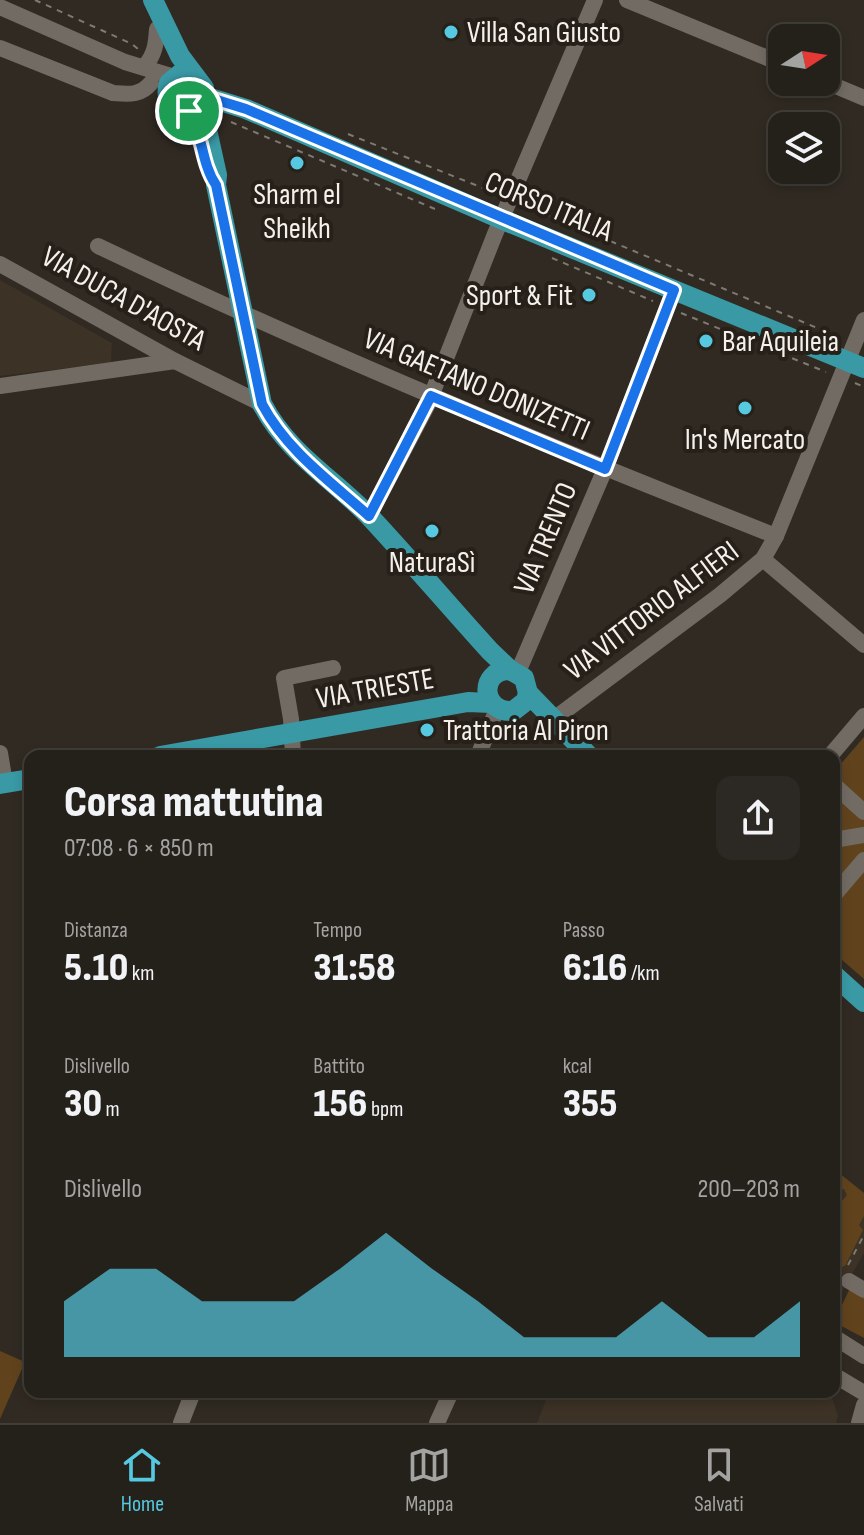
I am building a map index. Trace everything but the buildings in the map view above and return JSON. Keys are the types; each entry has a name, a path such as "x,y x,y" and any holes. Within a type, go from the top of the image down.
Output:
{"main road":[{"path":"144,0 157,29 171,81"},
{"path":"153,0 168,35 173,107 181,111 198,104"},
{"path":"171,81 202,83 196,123 210,176 216,185 262,404 274,427 291,447 369,516 509,671 524,678 524,700 583,750"},
{"name":"CORSO ITALIA","path":"198,104 246,109 674,290 852,370"},
{"path":"509,671 491,677 491,701 505,711 524,700"},
{"path":"524,700 554,719 583,750"},
{"name":"VIA TRIESTE","path":"195,750 468,702 491,701"},
{"path":"3,783 24,780"},
{"path":"840,980 863,999"}],"street":[{"path":"369,516 431,396 595,0"},
{"path":"627,0 768,58"},
{"path":"0,7 171,81"},
{"path":"125,62 143,59 156,46 157,29"},
{"path":"0,48 113,93 132,95 171,81"},
{"path":"143,59 171,81"},
{"path":"840,88 864,98"},
{"name":"VIA GAETANO DONIZETTI","path":"98,246 246,317 605,469 776,536"},
{"name":"VIA DUCA D'AOSTA","path":"0,264 175,361 262,404"},
{"name":"VIA TRENTO","path":"509,671 605,469 674,290"},
{"name":"VIA VITTORIO ALFIERI","path":"554,719 720,595 763,559 852,370 864,320"},
{"path":"0,386 175,361"},
{"path":"763,559 864,645"},
{"name":"VIA TRIESTE","path":"293,733 284,678 333,668"},
{"path":"479,750 491,701"},
{"path":"835,750 864,716"},
{"path":"293,733 293,750"},
{"path":"0,753 3,783"},
{"path":"840,790 864,812"},
{"path":"840,839 864,835"},
{"path":"840,888 864,860"},
{"path":"849,1281 864,1290"},
{"path":"840,1341 864,1356"},
{"path":"840,1379 864,1393"},
{"path":"181,1423 191,1398"},
{"path":"437,1423 448,1398"},
{"path":"859,1423 864,1405"}],"path":[{"path":"35,0 132,44 143,59"},
{"name":"CORSO ITALIA","path":"225,119 439,211"},
{"name":"CORSO ITALIA","path":"516,202 843,339"},
{"name":"CORSO ITALIA","path":"544,255 654,301"},
{"path":"677,311 829,373"},
{"path":"852,370 864,387"},
{"path":"849,1281 842,1277 864,1235"}],"shaded area":[{"path":"0,280 112,343 111,363 0,376"},
{"path":"864,737 864,979 840,958 840,765"},
{"path":"840,1174 864,1193 864,1253 840,1295"},
{"path":"840,1174 864,1193 864,1216 859,1225 863,1230 845,1266 840,1267 840,1201 847,1195 844,1189 840,1189"},
{"path":"850,1288 864,1296 864,1338 840,1325 840,1309"},
{"path":"0,1351 24,1364 0,1419"},
{"path":"547,1398 832,1398 838,1416 836,1423 537,1423"}],"place":[{"name":"Villa San Giusto","path":"451,32"},
{"name":"Sharm el Sheikh","path":"297,163"},
{"name":"Sport & Fit","path":"589,295"},
{"name":"Bar Aquileia","path":"706,341"},
{"name":"In's Mercato","path":"745,408"},
{"name":"NaturaSì","path":"432,531"},
{"name":"Trattoria Al Piron","path":"427,730"}],"route":[{"path":"204,96 246,109 674,290 605,469 431,396 369,516 291,447 274,427 262,404 216,185 210,176 196,123 189,111 196,109 204,96"}]}
